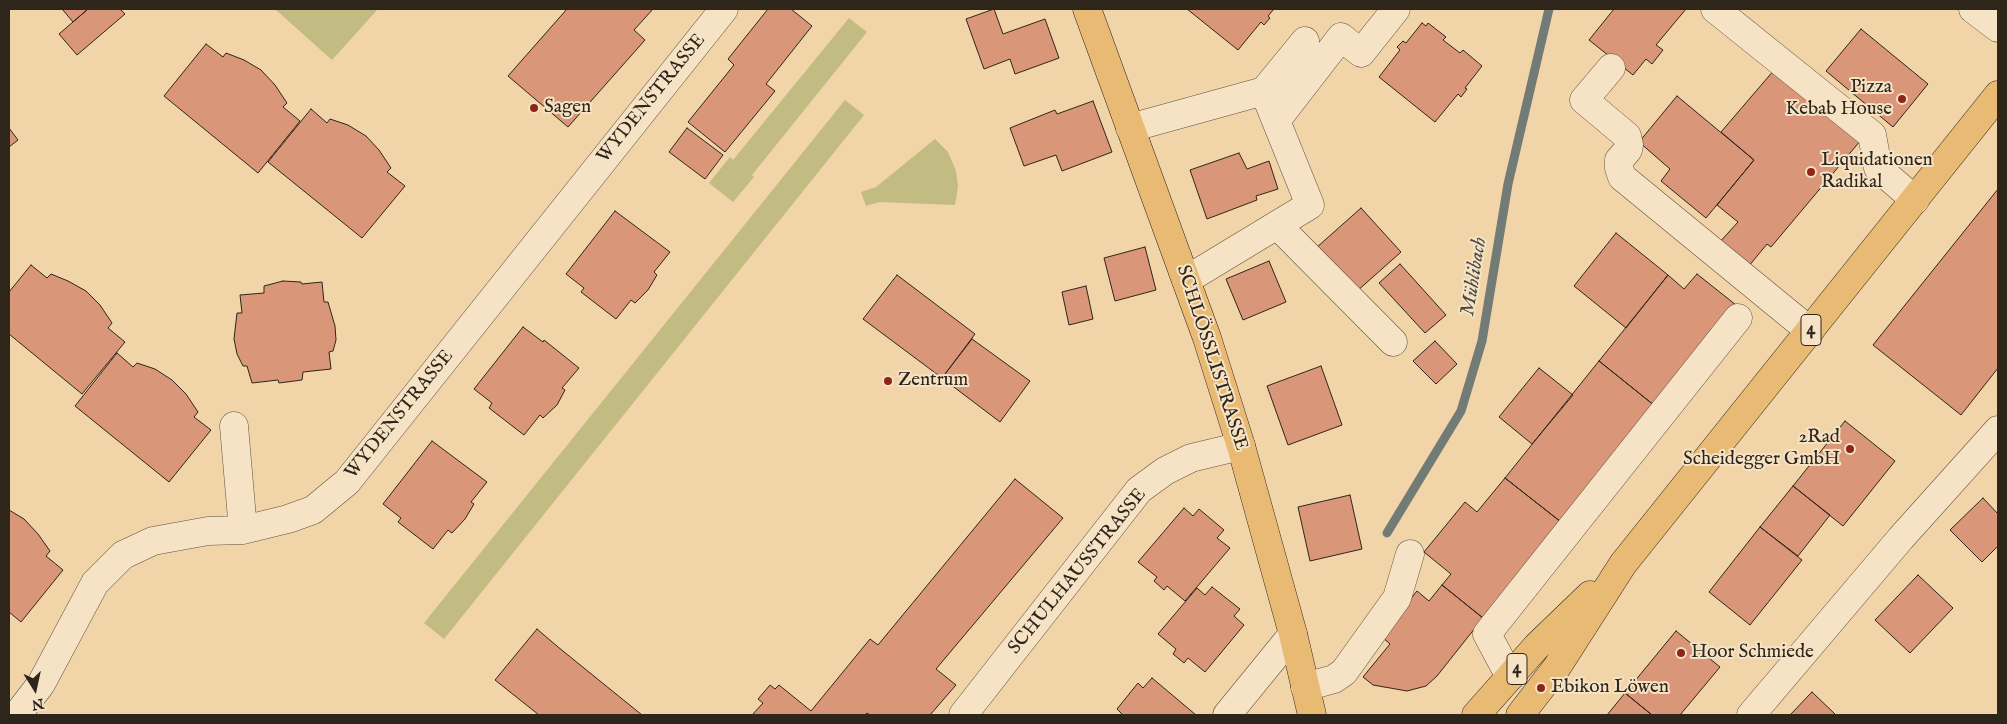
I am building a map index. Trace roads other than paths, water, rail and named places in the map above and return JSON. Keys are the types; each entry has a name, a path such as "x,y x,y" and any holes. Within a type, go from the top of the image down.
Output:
{"main road":[{"name":"SCHLÖSSLISTRASSE","path":"1087,9 1207,338 1241,446 1293,634 1312,715"},
{"name":"4","path":"1520,715 1557,667 1623,564 1997,100"},
{"name":"4","path":"1476,715 1537,646 1623,564"}],"street":[{"name":"WYDENSTRASSE","path":"17,715 40,684 95,583 123,555 153,541 208,531 243,530 313,510 347,482 724,9"},
{"path":"1276,121 1342,37 1361,53 1396,9"},
{"path":"1715,9 1872,135 1878,168 1915,200"},
{"path":"1973,9 1998,28"},
{"path":"1130,128 1264,91 1305,41"},
{"path":"1611,68 1584,100 1627,136 1630,145 1619,160 1622,178 1810,331"},
{"path":"1186,280 1310,205 1264,91"},
{"path":"1277,225 1393,342"},
{"path":"1510,677 1487,634 1738,318"},
{"path":"234,426 243,530"},
{"path":"1751,715 1901,538 1998,430"},
{"name":"SCHULHAUSSTRASSE","path":"963,715 1139,490 1165,471 1191,458 1241,446"},
{"path":"1305,687 1334,679 1344,672 1397,598 1410,554"},
{"path":"1226,715 1293,634"}],"waterway":[{"name":"Mühlibach","path":"1387,533 1461,411 1482,341 1508,184 1549,9"}],"place":[{"name":"Pizza Kebab House","path":"1902,99"},
{"name":"Sagen","path":"534,108"},
{"name":"Liquidationen Radikal","path":"1811,172"},
{"name":"Zentrum","path":"888,381"},
{"name":"2Rad Scheidegger GmbH","path":"1850,449"},
{"name":"Hoor Schmiede","path":"1681,653"},
{"name":"Ebikon Löwen","path":"1541,688"}]}
